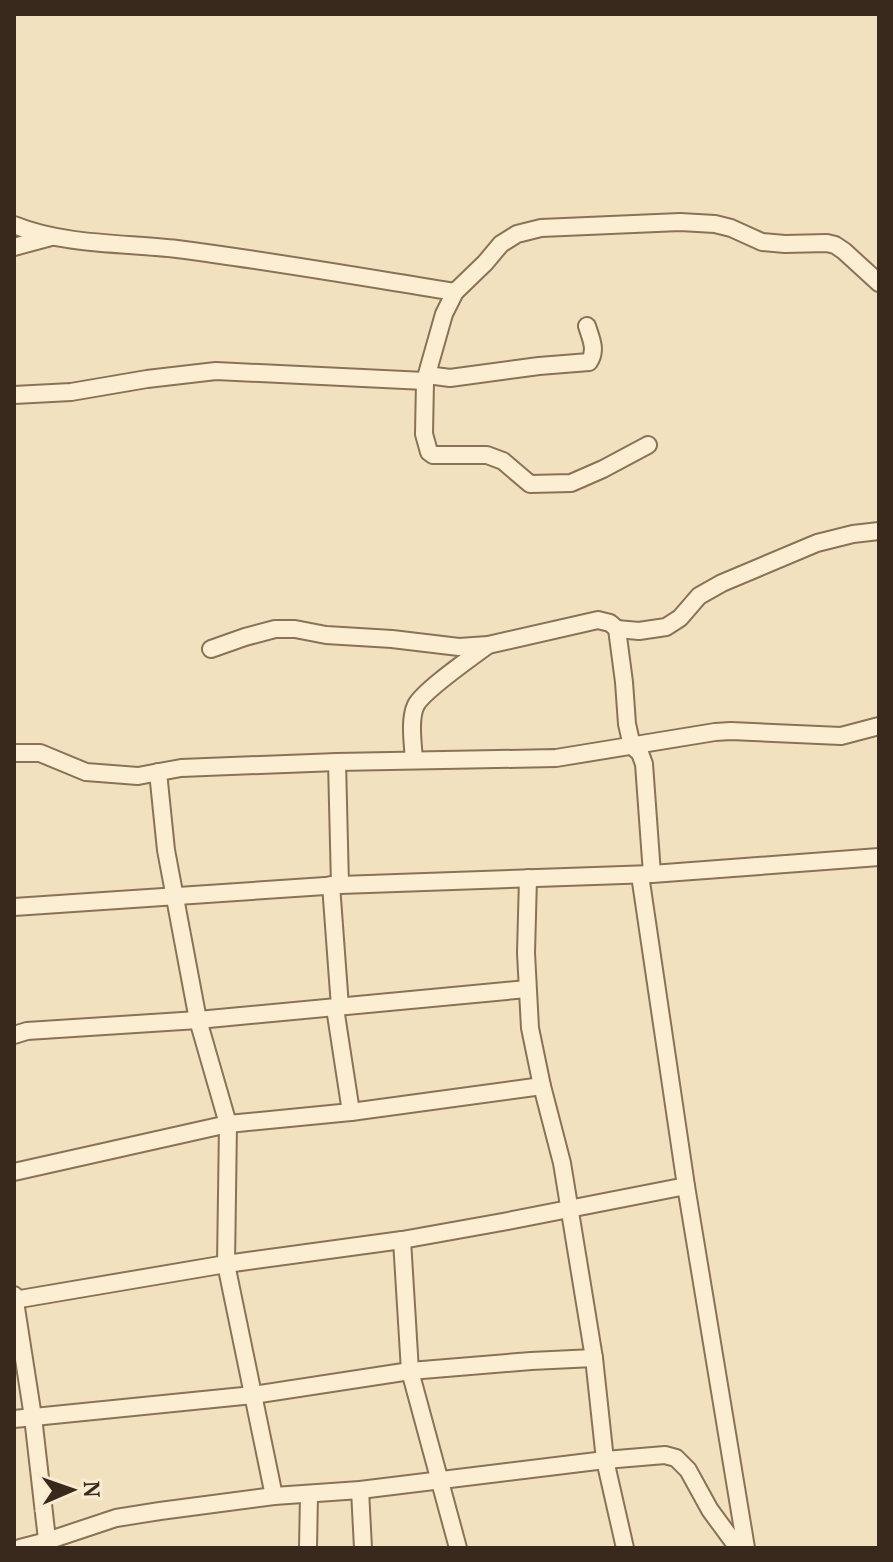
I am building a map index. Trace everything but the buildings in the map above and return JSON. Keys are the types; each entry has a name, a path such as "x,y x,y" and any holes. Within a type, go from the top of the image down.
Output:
{"street":[{"path":"648,445 571,483 530,484 503,461 487,455 433,455 429,452 424,434 426,378 444,314 455,292 501,244 517,234 541,228 680,222 715,224 762,242 835,245 879,283"},
{"path":"14,225 52,237 176,249 455,292"},
{"path":"14,247 52,237"},
{"path":"14,395 71,392 216,371 450,378 589,362 593,356 593,343 587,326"},
{"path":"211,649 275,629 459,647 488,645 598,620 610,623 617,629 639,631 666,627 680,618 699,596 722,583 817,543 879,531"},
{"path":"617,629 627,724 632,746 640,753 644,764 646,875 686,1186 746,1548"},
{"path":"414,760 413,721 417,703 488,645"},
{"path":"14,753 40,753 86,772 138,776 181,768 556,758 731,731 841,736 879,726"},
{"path":"337,762 335,885 338,1007 351,1112"},
{"path":"158,772 173,896 198,1020 228,1124 226,1264 274,1496"},
{"path":"14,907 335,885 646,875 879,857"},
{"path":"528,878 527,989 530,1028 562,1163 594,1358 605,1460 625,1548"},
{"path":"14,1035 27,1031 198,1020 527,989"},
{"path":"14,1172 228,1124 351,1112 542,1086"},
{"path":"48,1545 33,1417 14,1298 402,1240 686,1186"},
{"path":"402,1240 410,1371 458,1548"},
{"path":"14,1419 253,1395 410,1371 594,1358"},
{"path":"20,1548 48,1545 116,1518 274,1496 360,1490 665,1455 676,1458 688,1470 710,1510 738,1548"},
{"path":"360,1490 363,1548"},
{"path":"308,1548 309,1495"}]}
